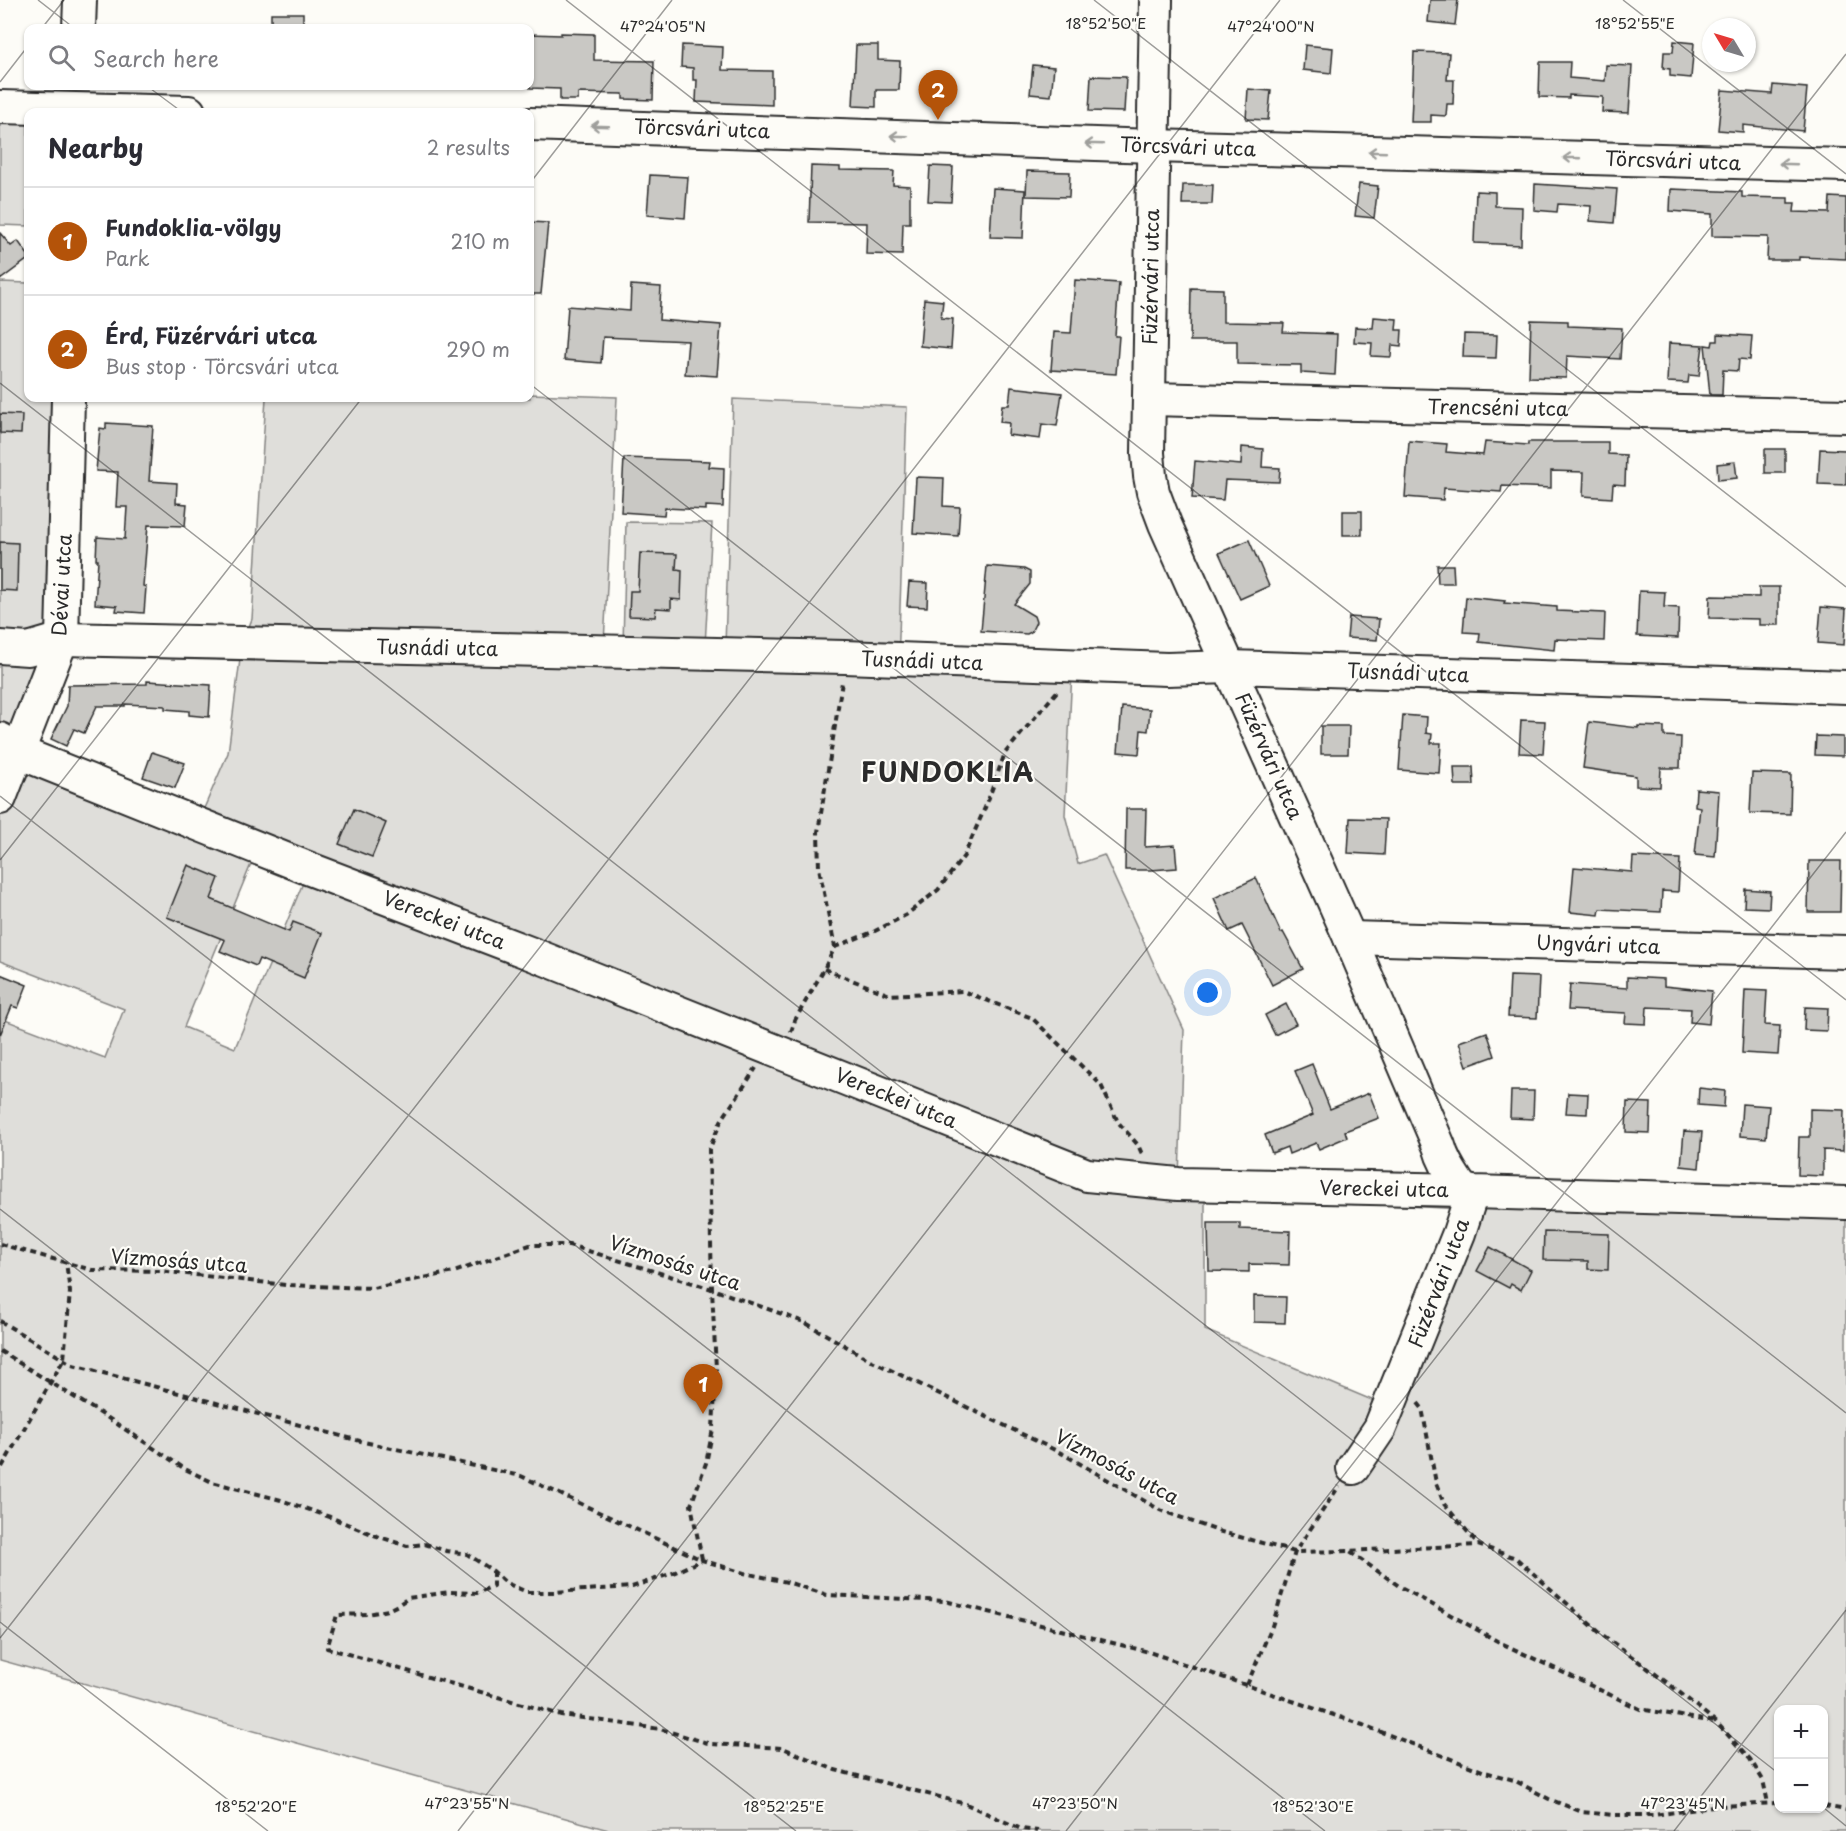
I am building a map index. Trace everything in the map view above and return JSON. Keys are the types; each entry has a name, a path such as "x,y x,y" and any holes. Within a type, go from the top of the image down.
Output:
{"street":[{"path":"79,24 80,0"},
{"name":"Füzérvári utca","path":"1156,0 1148,453 1153,492 1165,524 1350,938 1442,1160 1464,1190 1469,1202 1400,1383 1380,1428 1353,1468"},
{"path":"0,107 76,102 144,108"},
{"name":"Törcsvári utca","path":"534,123 1153,146 1846,165"},
{"name":"Trencséni utca","path":"1150,399 1846,416"},
{"name":"Dévai utca","path":"0,798 9,746 62,639 68,402"},
{"name":"Tusnádi utca","path":"0,647 27,649 62,639 845,657 1078,667 1167,669 1230,667 1846,687"},
{"name":"Vereckei utca","path":"9,746 310,869 540,957 1087,1175 1178,1184 1464,1190 1846,1203"},
{"name":"Ungvári utca","path":"1350,938 1846,952"}],"path":[{"path":"702,1560 691,1505 706,1463 713,1429 716,1369 709,1150 721,1121 777,1051 835,947 819,868 818,832 845,657"},
{"path":"835,947 875,931 906,915 938,890 964,856 1005,753 1078,667"},
{"path":"824,969 890,995 963,990 1032,1018 1101,1085 1118,1122 1138,1145 1151,1180"},
{"name":"Vízmosás utca","path":"0,1244 92,1270 160,1271 286,1285 373,1288 453,1272 530,1245 569,1245 712,1289 804,1322 870,1360 1063,1454 1160,1510 1218,1531 1295,1552 1478,1545"},
{"path":"2,1467 64,1359 70,1292 66,1262"},
{"path":"0,1321 73,1365 363,1442 521,1476 702,1560 744,1573 787,1582 827,1595 945,1601 1149,1652 1415,1744 1485,1772 1514,1780 1549,1799 1582,1812 1654,1815 1685,1810 1774,1803"},
{"path":"0,1351 185,1469 212,1482 281,1500 330,1517 374,1536 407,1546 425,1544 446,1551 467,1554 507,1583 527,1592 632,1587 702,1560"},
{"path":"1400,1383 1422,1408 1436,1483 1444,1504 1478,1545 1516,1558 1600,1633 1716,1722 1750,1759 1763,1780 1768,1803"},
{"path":"1247,1685 1272,1626 1295,1552 1330,1498 1353,1468"},
{"path":"1348,1551 1399,1586 1499,1642 1640,1709 1716,1722"},
{"path":"493,1571 493,1586 477,1593 450,1592 408,1598 388,1610 368,1614 337,1615 327,1648 561,1715 660,1729 711,1744 783,1748 835,1770 966,1804 1021,1829 1038,1831"},
{"path":"1828,1807 1846,1810"}],"shaded area":[{"path":"0,112 24,113 24,226 0,225"},
{"path":"0,282 24,283 24,402 58,402 51,628 11,738 202,813 228,753 242,644 252,619 266,402 534,402 534,394 617,397 604,643 623,645 626,522 712,523 705,645 725,646 733,399 907,407 898,664 1072,671 1065,815 1078,864 1104,855 1184,1030 1179,1178 1846,1209 1846,1831 612,1831 0,1660 0,1018 105,1058 124,1009 0,961","holes":["254,857 305,878 235,1048 184,1027","1205,1195 1462,1209 1379,1403 1205,1330"]}],"building":[{"path":"1430,0 1458,0 1455,25 1428,22"},
{"path":"271,13 303,13 303,24 271,24"},
{"path":"561,33 594,34 594,60 654,61 653,100 623,99 623,94 578,93 578,100 560,100 560,89 534,88 534,34 561,35"},
{"path":"1674,41 1694,43 1691,78 1670,76 1670,69 1663,68 1664,52 1673,52"},
{"path":"682,45 723,47 722,70 772,71 772,105 696,102 697,80 693,80 693,68 681,67"},
{"path":"856,45 878,45 878,60 900,61 899,90 876,90 876,107 853,106"},
{"path":"1305,45 1333,48 1331,73 1303,70"},
{"path":"1414,52 1449,53 1447,80 1454,80 1453,104 1447,104 1446,116 1431,115 1431,122 1411,122"},
{"path":"1540,62 1570,62 1569,78 1605,81 1606,65 1632,66 1629,113 1602,112 1603,97 1569,95 1569,98 1539,97"},
{"path":"1033,65 1054,67 1051,96 1030,94"},
{"path":"1091,76 1126,77 1124,112 1089,111"},
{"path":"1773,85 1807,88 1803,131 1743,125 1743,132 1718,130 1722,90 1772,94"},
{"path":"1248,89 1271,91 1268,120 1246,119"},
{"path":"811,166 840,167 840,170 894,171 893,185 910,186 910,223 903,223 902,255 866,254 867,223 809,222"},
{"path":"930,166 953,167 951,202 928,201"},
{"path":"1027,171 1070,172 1069,197 1026,196"},
{"path":"650,175 688,177 685,218 647,215"},
{"path":"1359,184 1378,186 1374,218 1355,216"},
{"path":"1535,184 1617,189 1614,223 1590,221 1591,206 1558,204 1557,212 1534,210"},
{"path":"1183,185 1213,185 1212,204 1182,204"},
{"path":"993,188 1025,190 1023,238 990,237"},
{"path":"1671,189 1742,192 1742,197 1788,198 1788,203 1795,203 1794,212 1829,213 1830,197 1846,198 1846,259 1799,257 1799,260 1767,260 1768,237 1712,236 1712,214 1670,211"},
{"path":"1476,191 1495,192 1495,206 1522,207 1521,245 1474,243"},
{"path":"534,222 548,223 541,294 534,294"},
{"path":"0,233 11,246 18,241 24,249 24,262 0,280"},
{"path":"1075,280 1119,283 1115,336 1119,336 1116,374 1051,370 1054,332 1071,333"},
{"path":"631,285 661,287 659,320 721,325 717,376 685,374 688,341 603,337 601,363 564,360 568,306 630,311"},
{"path":"1191,288 1223,289 1223,322 1284,323 1283,332 1337,334 1335,375 1301,373 1301,365 1237,364 1237,341 1190,341"},
{"path":"924,299 943,301 941,318 953,319 951,349 920,346"},
{"path":"1374,317 1397,319 1396,330 1402,330 1401,346 1392,345 1391,357 1371,356 1372,343 1354,342 1355,327 1373,328"},
{"path":"1531,320 1568,321 1568,326 1622,328 1620,359 1567,356 1566,378 1529,377"},
{"path":"1464,334 1497,335 1496,358 1463,357"},
{"path":"1718,334 1752,336 1750,360 1739,359 1738,371 1723,370 1722,395 1710,395 1705,345 1712,346 1713,341 1718,341"},
{"path":"1669,343 1703,345 1699,376 1689,375 1688,383 1667,382"},
{"path":"1011,387 1062,393 1057,426 1042,424 1040,439 1008,435 1009,423 1000,422 1002,405 1009,405"},
{"path":"0,414 22,415 21,434 0,433"},
{"path":"106,423 153,426 149,481 177,483 176,503 187,504 185,526 148,525 143,586 146,587 144,613 116,611 117,606 95,604 97,537 125,539 127,507 116,507 118,472 96,471 100,428 106,429"},
{"path":"1409,441 1447,444 1446,452 1483,455 1485,442 1528,445 1528,442 1608,442 1608,454 1626,455 1625,485 1613,484 1612,498 1583,496 1584,472 1551,471 1551,488 1502,486 1501,492 1444,488 1443,500 1405,497"},
{"path":"1242,447 1263,449 1262,467 1280,468 1279,482 1225,480 1223,500 1192,498 1195,461 1241,465"},
{"path":"1765,449 1785,449 1785,473 1765,473"},
{"path":"1820,449 1846,450 1846,485 1818,484"},
{"path":"624,458 710,461 709,467 724,468 723,507 706,506 706,510 665,508 664,515 621,512"},
{"path":"1735,462 1737,478 1718,480 1717,464"},
{"path":"916,477 944,478 943,506 960,507 958,536 913,533"},
{"path":"1343,511 1362,511 1362,535 1343,535"},
{"path":"1249,540 1269,586 1240,599 1219,553"},
{"path":"0,542 18,543 17,591 0,590"},
{"path":"640,553 677,554 676,569 682,570 681,600 671,599 671,609 656,608 655,617 629,616 630,591 638,591"},
{"path":"1437,565 1453,565 1454,583 1438,583"},
{"path":"987,566 1024,569 1030,572 1030,584 1014,604 1034,616 1036,622 1031,632 1027,634 981,631"},
{"path":"909,582 928,583 927,607 907,606"},
{"path":"1759,587 1779,587 1779,625 1759,625 1759,619 1709,618 1710,596 1759,597"},
{"path":"1639,591 1665,592 1664,607 1679,608 1678,638 1637,636"},
{"path":"1466,597 1505,601 1504,603 1557,607 1557,611 1605,613 1604,641 1555,639 1554,650 1479,642 1480,633 1463,632"},
{"path":"1821,607 1846,609 1844,645 1818,643"},
{"path":"1349,617 1379,619 1377,640 1347,638"},
{"path":"147,681 211,685 209,717 189,715 189,711 165,709 165,706 125,704 125,706 97,706 84,733 74,729 66,746 51,739 67,706 68,685 147,684"},
{"path":"1122,707 1150,709 1148,731 1141,730 1139,754 1118,752"},
{"path":"1403,715 1427,717 1426,733 1432,734 1431,743 1441,743 1439,773 1399,770"},
{"path":"1521,720 1545,721 1543,754 1519,753"},
{"path":"1589,722 1638,728 1638,726 1664,727 1664,736 1681,737 1680,768 1661,768 1660,787 1636,786 1636,776 1583,768"},
{"path":"1321,726 1349,726 1348,754 1321,754"},
{"path":"1816,736 1843,737 1843,756 1815,755"},
{"path":"152,752 185,763 175,788 143,777"},
{"path":"1454,767 1473,767 1474,785 1455,785"},
{"path":"1752,773 1791,774 1790,814 1750,813"},
{"path":"1696,789 1719,791 1715,857 1695,855 1700,807 1695,806"},
{"path":"354,809 386,823 372,857 339,844"},
{"path":"1126,809 1146,809 1145,847 1175,845 1177,868 1125,870"},
{"path":"1350,818 1386,819 1384,855 1348,853"},
{"path":"1633,857 1680,859 1678,892 1662,891 1661,912 1600,909 1599,915 1570,912 1574,867 1632,872"},
{"path":"1809,861 1841,861 1840,912 1808,912"},
{"path":"188,865 219,878 211,899 289,932 293,922 322,933 304,978 259,959 256,966 220,951 225,940 167,917"},
{"path":"1256,878 1281,933 1283,932 1303,969 1272,985 1242,925 1229,931 1214,898"},
{"path":"1745,889 1770,891 1769,908 1744,907"},
{"path":"0,974 27,985 18,1008 12,1006 0,1035"},
{"path":"1510,976 1539,977 1537,1018 1508,1017"},
{"path":"1627,977 1664,979 1664,986 1712,991 1709,1024 1690,1022 1691,1009 1647,1007 1646,1024 1625,1023 1626,1013 1568,1010 1570,984 1627,988"},
{"path":"1745,990 1767,991 1765,1025 1780,1026 1778,1055 1742,1053"},
{"path":"1286,1004 1296,1024 1275,1035 1265,1015"},
{"path":"1805,1007 1828,1008 1827,1031 1804,1030"},
{"path":"1487,1032 1495,1056 1467,1066 1459,1042"},
{"path":"1312,1064 1330,1109 1369,1093 1379,1118 1345,1131 1347,1137 1319,1149 1316,1143 1289,1154 1287,1147 1272,1153 1265,1135 1313,1115 1295,1071"},
{"path":"1699,1088 1725,1091 1724,1107 1698,1105"},
{"path":"1511,1091 1534,1091 1533,1119 1510,1118"},
{"path":"1568,1093 1588,1094 1587,1114 1566,1113"},
{"path":"1627,1102 1651,1103 1650,1133 1626,1132"},
{"path":"1742,1104 1769,1106 1766,1138 1740,1136"},
{"path":"1810,1109 1844,1110 1843,1151 1823,1150 1823,1176 1798,1175 1799,1137 1810,1137"},
{"path":"1684,1131 1702,1132 1699,1168 1681,1166"},
{"path":"1208,1223 1240,1223 1240,1229 1290,1231 1289,1265 1249,1264 1249,1272 1209,1271"},
{"path":"1544,1232 1609,1234 1608,1270 1588,1269 1588,1261 1543,1260"},
{"path":"1490,1247 1531,1270 1521,1290 1511,1284 1509,1288 1477,1271"},
{"path":"1254,1296 1286,1297 1285,1323 1254,1322"}],"place":[{"name":"Érd, Füzérvári utca","path":"938,120"},
{"name":"Fundoklia-völgy","path":"703,1414"}],"district":[{"name":"FUNDOKLIA","path":"948,773"}]}
